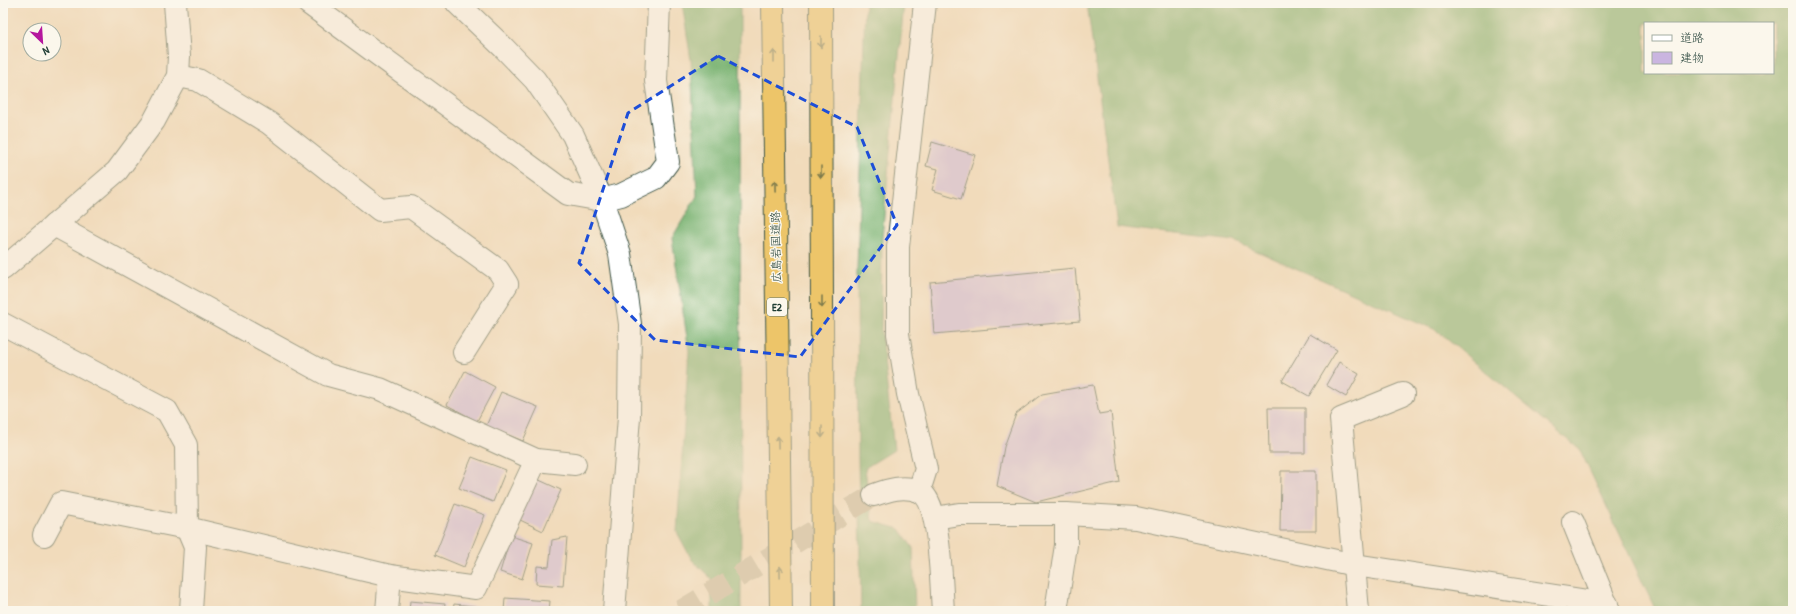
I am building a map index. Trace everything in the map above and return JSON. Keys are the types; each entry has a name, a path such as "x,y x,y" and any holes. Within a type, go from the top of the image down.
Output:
{"highway":[{"name":"広島岩国道路","path":"773,3 781,611"},
{"path":"821,3 823,611"}],"street":[{"path":"3,269 117,171 154,121 178,76 179,56 175,3"},
{"path":"308,3 334,10 568,194 602,200 621,195 656,178 668,162 656,81 659,3"},
{"path":"457,3 535,80 573,135 602,200 620,254 630,324 629,417 614,611"},
{"path":"919,491 926,469 908,394 898,334 898,255 925,3"},
{"path":"178,76 198,80 269,123 380,210 411,207 498,270 507,284 464,352"},
{"path":"54,225 328,375 380,389 536,460 575,464"},
{"path":"3,324 167,411 186,446 187,528 195,547 191,611"},
{"path":"1358,611 1341,418 1403,394"},
{"path":"44,535 61,503 187,528 390,576 476,588 536,460"},
{"path":"874,495 895,488 919,491 928,499 934,518 943,611"},
{"path":"934,518 958,514 1066,514 1136,518 1355,565 1608,608"},
{"path":"1056,611 1066,545 1066,514"},
{"path":"1573,522 1608,608"},
{"path":"387,611 390,576"}],"highlighted area":[{"path":"718,56 857,127 897,225 800,357 655,340 579,263 628,113"}],"green space":[{"path":"682,3 740,3 741,611 712,611 712,579 692,560 677,532 689,351 672,238 697,196 691,60"},
{"path":"865,3 904,3 882,238 881,332 894,450 865,468 872,521 900,529 913,548 915,611 861,611 857,271"},
{"path":"1087,3 1793,3 1793,611 1656,611 1580,450 1436,330 1234,241 1117,227"}],"building":[{"path":"932,142 975,155 961,199 932,190 938,169 926,166"},
{"path":"1075,268 1080,321 934,334 930,282"},
{"path":"1310,334 1337,350 1309,396 1282,381"},
{"path":"1339,362 1359,374 1346,397 1326,385"},
{"path":"465,371 495,387 477,421 447,405"},
{"path":"1093,385 1099,414 1111,412 1119,482 1036,502 997,486 1004,447 1016,414 1042,394"},
{"path":"501,392 538,407 523,441 486,426"},
{"path":"1268,408 1305,408 1305,453 1269,453"},
{"path":"472,457 506,470 493,502 459,488"},
{"path":"1281,471 1316,471 1316,531 1280,531"},
{"path":"537,479 561,490 543,531 518,519"},
{"path":"455,504 485,515 464,567 435,555"},
{"path":"511,536 533,543 522,579 500,572"},
{"path":"567,537 563,586 536,584 537,566 549,567 552,540"},
{"path":"505,598 550,601 549,611 504,611"},
{"path":"410,601 445,604 444,611 409,611"},
{"path":"454,604 492,608 491,611 453,611"}],"tunnel":[{"path":"681,611 874,495"}]}
